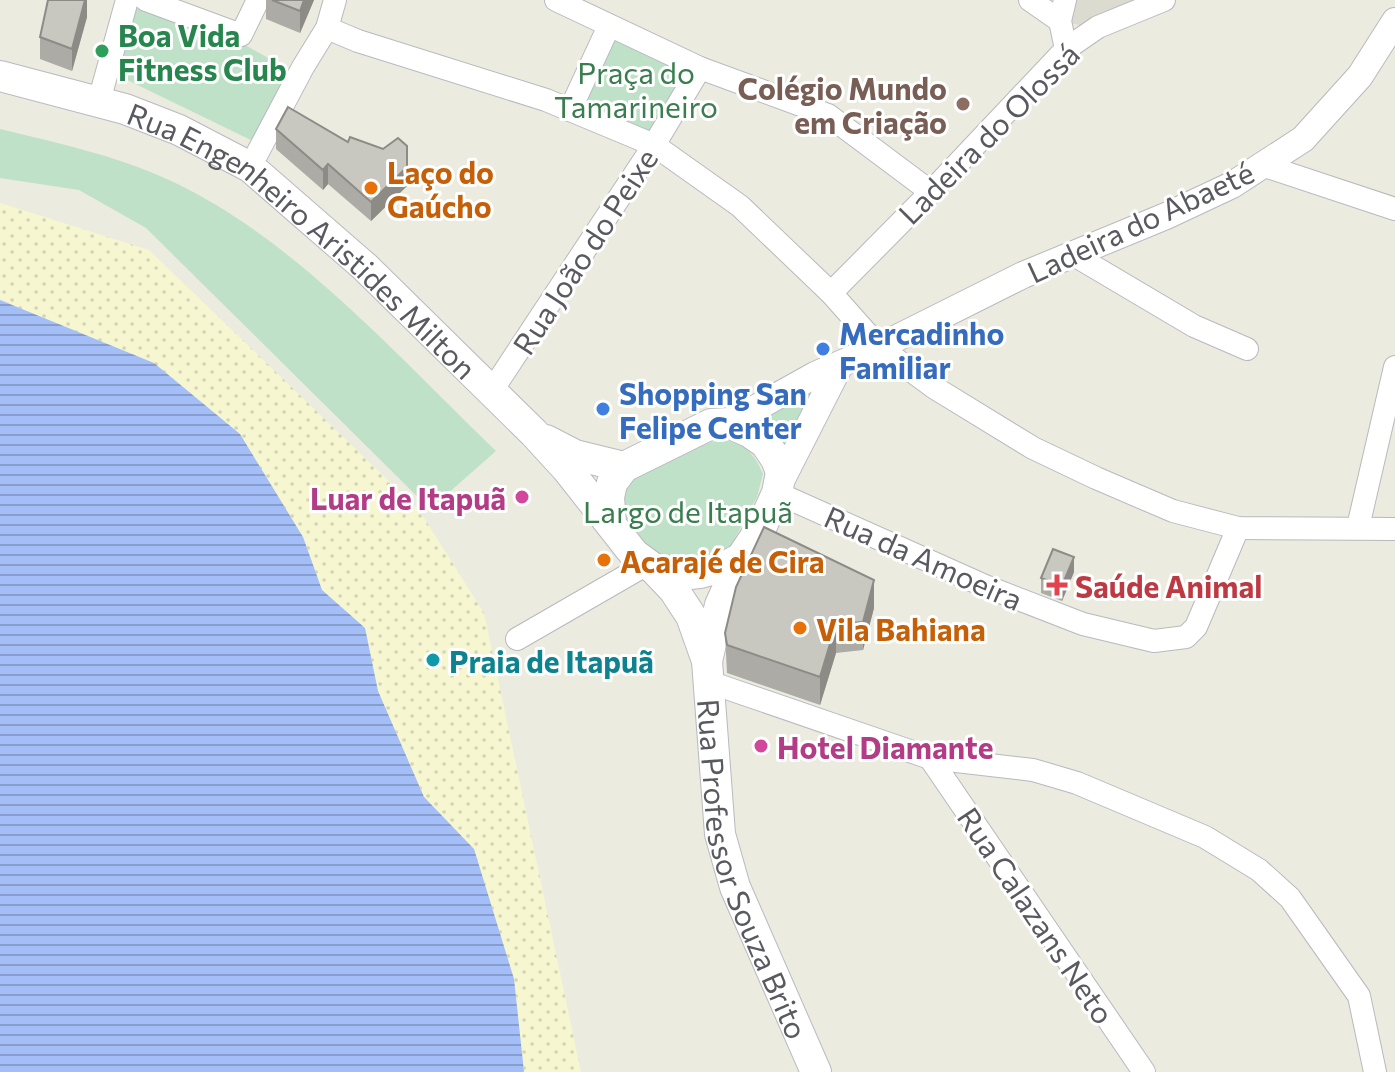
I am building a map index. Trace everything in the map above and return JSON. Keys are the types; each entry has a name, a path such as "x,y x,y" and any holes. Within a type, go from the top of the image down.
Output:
{"main road":[{"name":"Rua Engenheiro Aristides Milton","path":"0,76 99,101 179,130 250,167 365,267 534,433 611,523"},
{"path":"729,423 765,443 781,472 779,488 761,528 741,558 726,566 679,575 650,566 634,554 611,523 608,509 612,483 624,467 699,429 711,424 729,423"},
{"name":"Rua Engenheiro Aristides Milton","path":"534,433 575,455 624,467"},
{"name":"Rua Professor Souza Brito","path":"708,672 720,605 741,558"},
{"name":"Rua Professor Souza Brito","path":"650,566 674,590 691,616 708,672 720,834 725,859 816,1072"}],"street":[{"path":"99,101 127,0"},
{"path":"146,0 241,35 258,0"},
{"path":"250,167 327,28 335,0"},
{"path":"556,0 700,68 828,115 931,192"},
{"path":"1030,0 1062,10 1066,49"},
{"name":"Ladeira do Olossá","path":"831,293 1066,49 1098,27 1164,0"},
{"name":"Ladeira do Abaeté","path":"729,423 815,375 879,347 1023,275 1232,185 1303,139 1360,76 1395,21"},
{"path":"570,110 609,26"},
{"path":"327,28 358,41 570,110 654,145 740,206 831,293 879,347 935,388 1033,448 1173,511 1238,528 1395,529"},
{"name":"Rua João do Peixe","path":"491,392 654,145 700,68"},
{"path":"1262,165 1395,209"},
{"path":"1074,255 1194,326 1247,349"},
{"path":"779,488 840,365"},
{"path":"1358,527 1395,367"},
{"name":"Rua da Amoeira","path":"779,488 1027,603 1083,624 1154,641 1186,637 1196,627 1238,528"},
{"path":"517,639 650,566"},
{"path":"708,672 930,758 1033,770 1077,783 1205,837 1259,870 1290,898 1359,996 1375,1072"},
{"name":"Rua Calazans Neto","path":"930,758 1144,1072"}],"shaded area":[{"path":"1065,0 1170,0 1084,26 1060,21"}],"sand":[{"name":"Praia de Itapuã","path":"0,203 149,250 419,510 484,613 581,1072 524,1072 514,979 474,849 424,797 378,691 365,628 322,590 303,537 8,302 0,300"}],"green space":[{"path":"129,6 240,42 289,70 255,142 119,76 111,68"},
{"name":"Praça do Tamarineiro","path":"610,39 691,71 651,136 583,103"},
{"path":"0,129 128,163 214,204 258,233 342,301 496,451 430,509 146,228 79,190 0,178"},
{"name":"Largo de Itapuã","path":"815,388 779,453 745,420"},
{"name":"Largo de Itapuã","path":"722,439 742,447 756,460 763,474 757,497 728,551 676,566 649,550 626,522 620,494 626,483 687,449"}],"water":[{"path":"0,300 154,363 240,434 303,537 322,590 365,628 378,691 424,797 474,849 514,979 524,1072 0,1072"}],"building":[{"path":"48,0 85,0 72,49 40,37"},
{"path":"272,0 304,0 300,11"},
{"path":"288,107 348,142 350,137 383,149 398,138 407,146 407,167 371,202 328,164 323,170 276,129"},
{"name":"Vila Bahiana","path":"764,527 874,580 863,622 836,624 820,677 727,645 725,633 736,587"},
{"path":"1053,549 1074,557 1062,586 1041,578"}],"place":[{"name":"Boa Vida Fitness Club","path":"102,51"},
{"name":"Colégio Mundo em Criação","path":"963,104"},
{"name":"Laço do Gaúcho","path":"371,188"},
{"name":"Mercadinho Familiar","path":"823,349"},
{"name":"Shopping San Felipe Center","path":"603,409"},
{"name":"Luar de Itapuã","path":"522,497"},
{"name":"Acarajé de Cira","path":"604,560"},
{"name":"Saúde Animal","path":"1057,585"},
{"name":"Vila Bahiana","path":"800,628"},
{"name":"Praia de Itapuã","path":"433,660"},
{"name":"Hotel Diamante","path":"761,746"}]}
